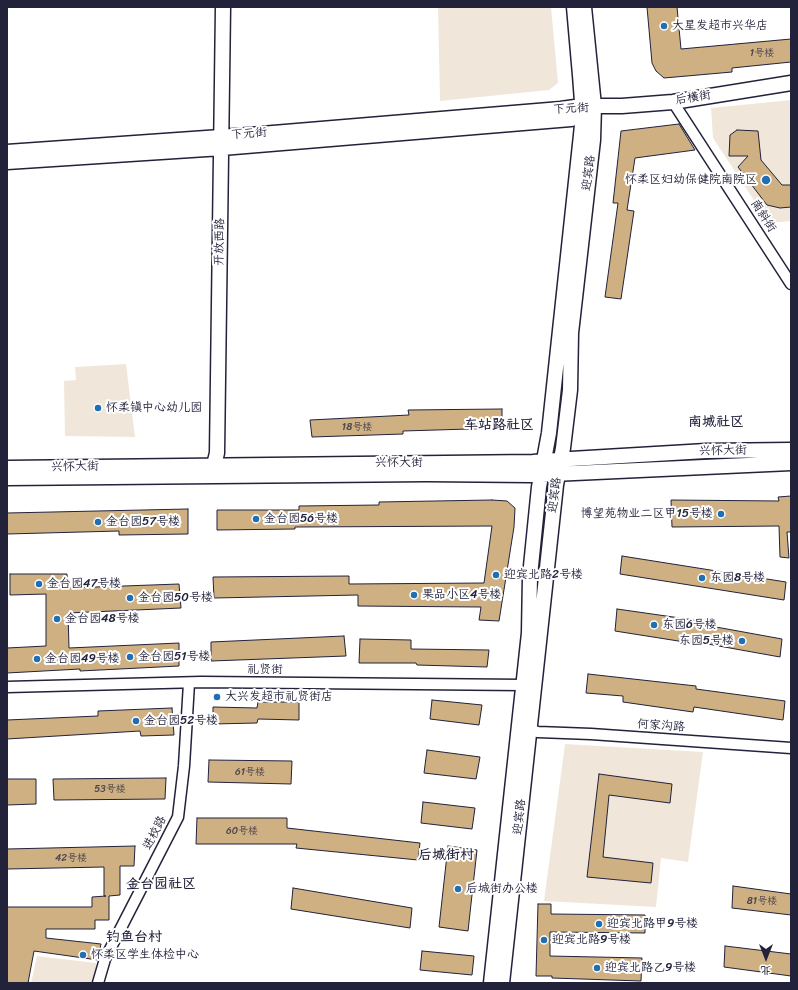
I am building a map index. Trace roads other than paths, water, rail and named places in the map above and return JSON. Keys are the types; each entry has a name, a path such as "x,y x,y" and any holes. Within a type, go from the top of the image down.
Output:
{"main road":[{"name":"开放西路","path":"212,470 218,453 223,7"},
{"name":"迎宾路","path":"502,983 558,474 570,390 571,333 593,140 586,109 574,7"},
{"name":"迎宾路","path":"491,983 529,633 530,576 539,487 549,433 586,109 584,7"},
{"name":"后横街","path":"586,109 673,102 791,83"},
{"name":"下元街","path":"7,162 561,109 586,109"},
{"name":"下元街","path":"7,152 222,142"},
{"name":"兴怀大街","path":"543,468 560,460 706,451 791,450"},
{"name":"兴怀大街","path":"7,468 212,470 543,468 558,474 791,463"},
{"name":"兴怀大街","path":"7,478 212,470"}],"street":[{"name":"南斜街","path":"673,102 791,284"},
{"name":"礼贤街","path":"7,686 188,683 523,685"},
{"name":"进校路","path":"98,983 105,959 178,817 184,766 188,683"},
{"name":"何家沟路","path":"529,730 538,732 591,734 791,748"}],"place":[{"name":"大星发超市兴华店","path":"664,26"},
{"name":"怀柔区妇幼保健院南院区","path":"766,180"},
{"name":"怀柔镇中心幼儿园","path":"98,408"},
{"name":"博望苑物业二区甲15号楼","path":"721,514"},
{"name":"金台园56号楼","path":"256,519"},
{"name":"金台园57号楼","path":"98,522"},
{"name":"迎宾北路2号楼","path":"496,575"},
{"name":"东园8号楼","path":"702,578"},
{"name":"金台园47号楼","path":"39,584"},
{"name":"果品小区4号楼","path":"414,595"},
{"name":"金台园50号楼","path":"130,598"},
{"name":"金台园48号楼","path":"57,619"},
{"name":"东园6号楼","path":"654,625"},
{"name":"东园5号楼","path":"742,641"},
{"name":"金台园51号楼","path":"130,657"},
{"name":"金台园49号楼","path":"37,659"},
{"name":"大兴发超市礼贤街店","path":"217,697"},
{"name":"金台园52号楼","path":"136,721"},
{"name":"后城街办公楼","path":"458,889"},
{"name":"迎宾北路甲9号楼","path":"599,924"},
{"name":"迎宾北路9号楼","path":"544,940"},
{"name":"怀柔区学生体检中心","path":"83,955"},
{"name":"迎宾北路乙9号楼","path":"597,968"}],"district":[{"name":"南城社区","path":"716,422"},
{"name":"车站路社区","path":"499,425"},
{"name":"后城街村","path":"446,855"},
{"name":"金台园社区","path":"161,884"},
{"name":"钓鱼台村","path":"134,937"}]}
